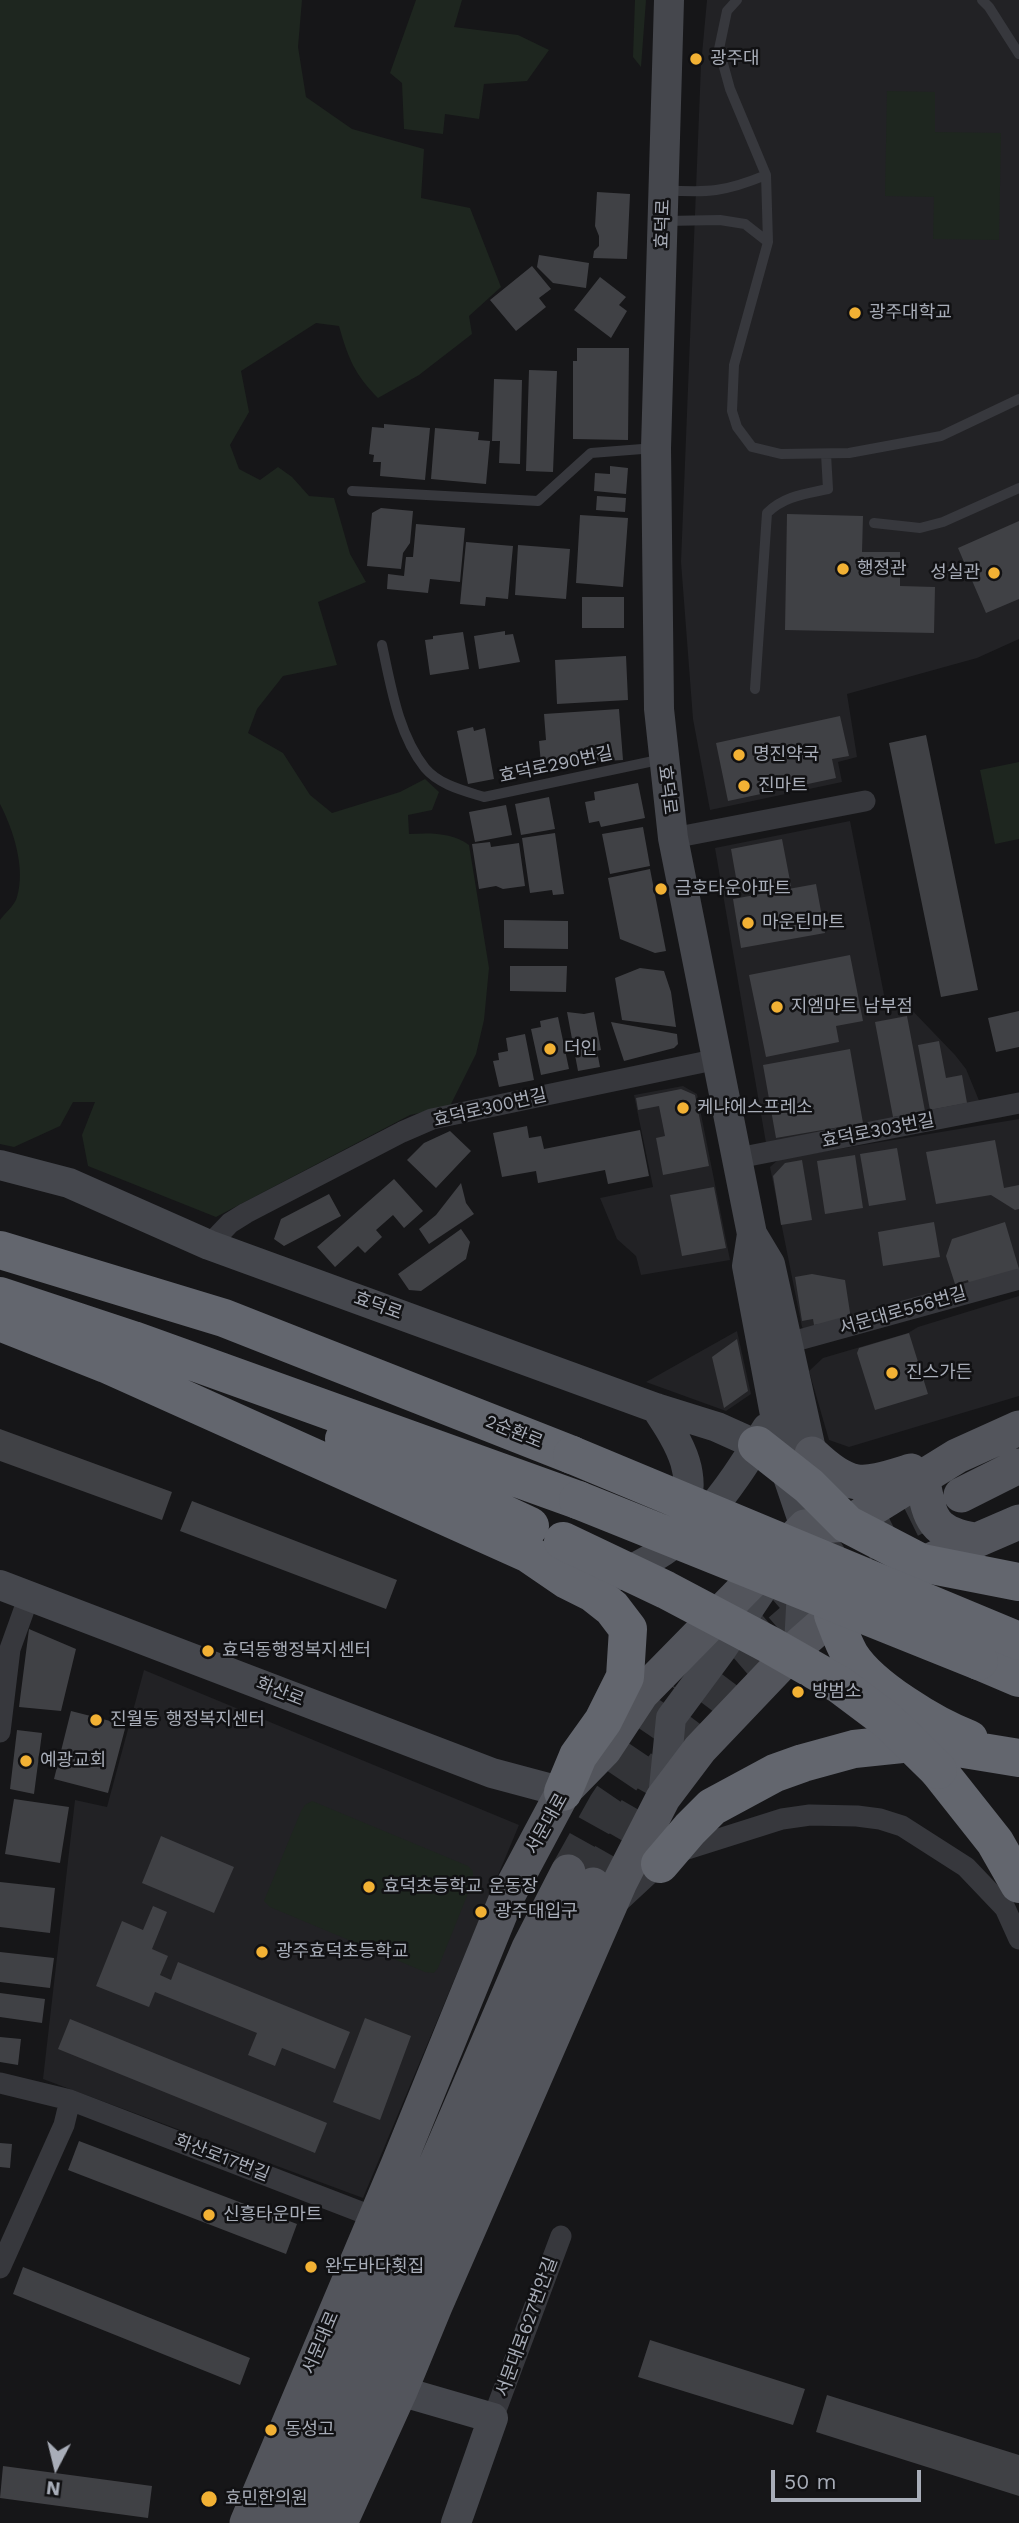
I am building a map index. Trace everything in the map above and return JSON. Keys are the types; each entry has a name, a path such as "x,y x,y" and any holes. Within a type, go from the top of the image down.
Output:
{"highway":[{"name":"2순환로","path":"0,1250 224,1318 572,1455 1019,1641"},
{"path":"0,1296 133,1340 578,1500 1019,1678"},
{"path":"0,1322 546,1547 666,1590 770,1645 840,1685 888,1721 938,1770 995,1842 1019,1884"},
{"path":"133,1340 546,1547 567,1580 593,1593 612,1608 628,1629 625,1677 603,1721 578,1756 563,1792"},
{"path":"787,1454 847,1524 922,1563 1019,1582"},
{"path":"936,1607 1019,1624"},
{"path":"833,1615 851,1656 872,1679 907,1706 948,1731 1019,1758"},
{"path":"660,1864 712,1807 775,1773 803,1763 854,1749 921,1742 1019,1758"}],"main road":[{"name":"효덕로","path":"669,0 656,449 658,696 673,838 752,1234 747,1266 804,1527 799,1645"},
{"name":"효덕로","path":"0,1166 69,1183 209,1245 787,1454"},
{"name":"효덕로","path":"752,1234 771,1264 788,1343 794,1381 787,1454"},
{"path":"794,1381 787,1454 804,1527 833,1615"},
{"path":"656,1408 679,1443 689,1470 682,1516 663,1553"},
{"path":"787,1454 850,1482 873,1483 957,1456 1019,1428"},
{"path":"546,1547 589,1575 614,1577 663,1553 690,1533 717,1505 787,1454"},
{"path":"804,1527 847,1524 957,1456"},
{"name":"서문대로","path":"282,2523 529,1948 590,1889 620,1882 663,1798 700,1749 799,1645 833,1615 922,1563 970,1518 1019,1466"},
{"path":"922,1477 926,1503 936,1524 956,1537 970,1518"},
{"name":"서문대로","path":"970,1518 1019,1497"},
{"name":"서문대로","path":"970,1518 1019,1522"},
{"path":"663,1798 671,1718 722,1649 804,1527"},
{"name":"서문대로","path":"247,2523 507,1897 563,1792 604,1750 641,1694 804,1527"},
{"name":"화산로","path":"0,1585 492,1773 563,1792"},
{"name":"서문대로","path":"340,2523 435,2306 590,1889"},
{"name":"서문대로","path":"313,2523 352,2422 520,2037 590,1889"},
{"name":"서문대로627번안길","path":"400,2391 493,2418 456,2523"}],"street":[{"name":"효덕로","path":"673,838 865,801"},
{"name":"효덕로300번길","path":"209,1245 230,1223 246,1213 432,1119 718,1059"},
{"name":"효덕로303번길","path":"738,1158 1019,1103"},
{"name":"서문대로556번길","path":"788,1343 1019,1279"},
{"path":"0,1732 10,1649 29,1596"},
{"path":"590,1889 660,1864 684,1850 782,1819 810,1815 880,1819 902,1826 966,1867 1004,1908 1019,1939"},
{"name":"화산로17번길","path":"0,2084 71,2100 374,2217"},
{"path":"0,2268 64,2125 71,2100"},
{"name":"서문대로627번안길","path":"493,2418 561,2236"}],"lane":[{"path":"737,0 727,11 719,49 730,89 766,175 768,242 734,365 732,411 737,428 752,447 781,454 849,453 941,436 1019,399"},
{"path":"982,0 1019,54"},
{"path":"664,190 702,193 724,190 766,175"},
{"path":"663,221 720,220 745,224 768,242"},
{"path":"352,491 538,501 591,453 656,449"},
{"path":"755,689 767,513 777,503 789,497 828,489 826,454"},
{"path":"874,523 920,528 943,523 1019,488"},
{"name":"효덕로290번길","path":"382,645 397,711 426,769 441,781 464,791 484,797 663,759"}],"shaded area":[{"path":"0,0 302,0 298,47 306,97 352,129 424,149 421,198 470,208 501,287 469,316 472,334 419,375 378,398 363,382 353,365 339,326 316,323 241,371 249,412 230,445 239,469 260,480 278,467 292,477 309,496 334,498 350,554 366,582 318,602 337,665 283,676 257,709 248,733 283,753 310,795 332,813 400,792 425,779 439,792 432,810 408,815 409,834 448,836 469,845 489,968 484,1020 476,1054 450,1106 410,1115 216,1217 88,1166 82,1135 95,1102 73,1102 60,1126 14,1147 0,1144 0,920 16,900 20,874 13,837 0,804"},
{"path":"416,0 462,0 454,27 518,35 549,50 527,81 484,84 479,119 445,114 443,134 404,129 402,83 390,73"},
{"path":"635,0 646,0 641,67 633,57"},
{"name":"광주대학교","path":"707,0 1019,0 1019,639 977,658 847,694 857,757 838,762 842,782 710,810 693,719 681,562 701,65"},
{"path":"887,91 935,92 935,132 1001,133 999,240 933,239 934,197 885,196"},
{"path":"1019,762 1019,839 995,844 980,770"},
{"path":"850,821 886,1005 907,1005 955,1055 966,1069 980,1103 766,1143 715,848"},
{"path":"683,1086 697,1094 730,1260 641,1275 636,1256 617,1239 600,1198 653,1187 634,1095"},
{"path":"1019,1119 1019,1271 807,1332 802,1327 770,1167 779,1159"},
{"path":"1019,1296 1019,1396 849,1447 829,1440 809,1371 823,1358"},
{"path":"737,1331 751,1394 726,1411 646,1382"},
{"name":"광주효덕초등학교","path":"144,1670 519,1825 363,2198 43,2079 75,1800 107,1807"},
{"name":"효덕초등학교 운동장","path":"312,1801 468,1866 473,1871 473,1881 434,1973 425,1972 270,1907 264,1901 301,1811"}],"building":[{"path":"597,192 630,194 627,259 593,258 594,251 599,246 595,226"},
{"path":"539,255 589,263 586,288 553,283 537,267"},
{"path":"532,266 551,289 539,298 546,307 516,331 490,300"},
{"path":"600,277 626,297 619,305 627,311 611,338 574,310"},
{"path":"577,348 629,348 628,440 573,439 573,361 577,361"},
{"path":"529,370 557,371 553,472 526,471"},
{"path":"494,379 522,380 520,464 499,463 500,441 492,441"},
{"path":"384,424 430,428 425,480 380,476 381,462 373,462 374,455 369,454 372,427 384,428"},
{"path":"435,428 479,432 478,440 490,441 486,484 431,479"},
{"path":"610,466 628,468 626,494 594,491 595,473 610,474"},
{"path":"597,496 626,498 625,512 596,510"},
{"path":"381,508 413,511 410,543 403,553 401,569 367,566 372,513"},
{"name":"행정관","path":"787,514 863,516 862,552 900,552 900,586 935,587 934,633 785,630"},
{"path":"580,515 628,518 623,587 576,583"},
{"name":"성실관","path":"1019,521 1019,599 986,613 958,548"},
{"path":"416,524 465,528 460,582 430,579 428,593 387,589 388,574 404,576 406,557 413,557"},
{"path":"466,542 513,546 508,599 486,597 485,606 460,604"},
{"path":"518,545 570,549 566,599 515,595"},
{"path":"582,597 624,597 624,628 582,628"},
{"path":"505,631 505,635 513,634 520,662 479,669 474,636"},
{"path":"463,632 469,669 430,675 425,640 433,639 433,636"},
{"path":"626,656 628,700 557,704 555,660"},
{"path":"619,709 623,760 541,764 539,741 546,740 544,714"},
{"path":"840,716 849,756 832,759 836,778 728,801 716,743"},
{"path":"473,727 474,731 485,728 494,779 468,784 457,731"},
{"path":"926,735 978,990 941,997 889,743"},
{"path":"638,783 645,818 601,827 599,821 589,823 585,802 595,800 594,792"},
{"path":"549,797 555,829 521,835 515,804"},
{"path":"506,805 512,835 475,842 469,812"},
{"path":"643,827 650,866 610,874 602,834"},
{"path":"555,833 564,894 553,895 552,890 530,893 522,838"},
{"path":"782,839 791,886 757,893 756,885 738,889 731,849"},
{"path":"490,842 491,847 519,843 525,886 479,889 472,844"},
{"path":"650,869 666,951 655,953 620,939 608,878"},
{"path":"816,884 825,933 741,948 733,899"},
{"path":"504,920 568,921 568,949 504,948"},
{"path":"850,955 863,1021 836,1026 839,1042 766,1057 749,975"},
{"path":"510,966 567,966 566,992 510,991"},
{"path":"640,968 664,971 671,992 676,1027 622,1020 615,978"},
{"path":"1019,1011 1019,1047 996,1052 988,1018"},
{"path":"567,1012 594,1012 601,1050 597,1051 600,1067 578,1071"},
{"path":"907,1016 925,1111 893,1117 875,1022"},
{"name":"더인","path":"558,1017 569,1069 541,1075 531,1029 541,1027 540,1021"},
{"path":"611,1022 677,1034 678,1044 674,1048 624,1061"},
{"path":"525,1034 534,1080 499,1087 493,1061 499,1060 498,1053 508,1051 506,1038"},
{"path":"939,1041 946,1078 962,1075 967,1103 930,1110 918,1045"},
{"path":"850,1049 863,1123 776,1138 763,1065"},
{"path":"681,1089 695,1095 709,1166 663,1175 656,1138 665,1136 659,1106 638,1110 636,1098"},
{"path":"527,1126 529,1138 541,1136 544,1149 640,1130 649,1176 608,1184 605,1170 538,1183 536,1171 502,1177 493,1133"},
{"path":"450,1131 471,1151 436,1188 407,1160 424,1143"},
{"path":"995,1140 1004,1188 1019,1185 1019,1209 1015,1210 991,1195 936,1204 926,1152"},
{"path":"897,1148 906,1200 869,1206 860,1154"},
{"path":"855,1155 863,1208 825,1214 817,1161"},
{"path":"802,1160 812,1220 781,1225 773,1176 785,1163"},
{"path":"394,1179 423,1211 404,1228 393,1215 376,1230 382,1237 365,1253 358,1246 335,1267 317,1247"},
{"path":"461,1183 466,1203 474,1214 429,1244 419,1229 436,1215"},
{"path":"714,1187 726,1248 682,1256 670,1195"},
{"path":"329,1194 341,1216 284,1246 274,1239 281,1219"},
{"path":"934,1222 940,1257 883,1266 878,1232"},
{"path":"1005,1222 1019,1269 969,1284 968,1280 955,1284 946,1256 952,1239"},
{"path":"461,1229 470,1242 466,1259 421,1291 409,1290 398,1274"},
{"path":"812,1274 845,1280 851,1319 814,1325 813,1319 802,1321 795,1277"},
{"name":"진스가든","path":"909,1333 928,1394 875,1410 857,1353 859,1348"},
{"path":"737,1339 748,1391 724,1408 712,1357"},
{"path":"0,1429 172,1492 162,1520 0,1461"},
{"path":"192,1501 397,1580 386,1609 180,1531"},
{"path":"29,1629 76,1649 61,1711 19,1707"},
{"path":"71,1711 126,1725 108,1793 54,1779"},
{"name":"예광교회","path":"17,1730 42,1733 34,1794 10,1789"},
{"path":"14,1799 69,1807 60,1863 5,1854"},
{"path":"161,1836 234,1867 214,1913 142,1883"},
{"path":"0,1882 55,1888 50,1933 0,1927"},
{"path":"153,1906 167,1912 152,1949 168,1956 160,1975 171,1980 178,1962 350,2032 335,2069 282,2048 275,2066 248,2055 257,2033 155,1992 149,2007 96,1986 122,1921 143,1930"},
{"path":"0,1952 54,1958 50,1988 0,1982"},
{"path":"0,1993 45,1999 42,2023 0,2017"},
{"path":"365,2018 411,2036 380,2120 333,2102"},
{"path":"70,2019 327,2123 315,2153 58,2049"},
{"path":"0,2037 21,2039 18,2065 0,2062"},
{"path":"79,2141 297,2224 286,2254 68,2170"},
{"path":"0,2143 12,2144 10,2168 0,2167"},
{"path":"23,2267 250,2358 240,2385 13,2294"},
{"path":"650,2340 805,2389 793,2425 638,2377"},
{"path":"827,2395 1019,2455 1019,2496 816,2432"},
{"path":"3,2466 152,2486 148,2518 0,2498"}],"tunnel":[{"path":"734,1636 796,1583 854,1548 955,1498"},
{"path":"593,1885 655,1777 738,1667 811,1604 822,1598"},
{"path":"568,1872 606,1804 682,1692"}],"place":[{"name":"광주대","path":"696,59"},
{"name":"광주대학교","path":"855,313"},
{"name":"행정관","path":"843,569"},
{"name":"성실관","path":"994,573"},
{"name":"명진약국","path":"739,755"},
{"name":"진마트","path":"744,786"},
{"name":"금호타운아파트","path":"661,889"},
{"name":"마운틴마트","path":"748,923"},
{"name":"지엠마트 남부점","path":"777,1007"},
{"name":"더인","path":"550,1049"},
{"name":"케냐에스프레소","path":"683,1108"},
{"name":"진스가든","path":"892,1373"},
{"name":"효덕동행정복지센터","path":"208,1651"},
{"name":"방범소","path":"798,1692"},
{"name":"진월동 행정복지센터","path":"96,1720"},
{"name":"예광교회","path":"26,1761"},
{"name":"효덕초등학교 운동장","path":"369,1887"},
{"name":"광주대입구","path":"481,1912"},
{"name":"광주효덕초등학교","path":"262,1952"},
{"name":"신흥타운마트","path":"209,2215"},
{"name":"완도바다횟집","path":"311,2267"},
{"name":"동성고","path":"271,2430"},
{"name":"효민한의원","path":"209,2499"}]}
